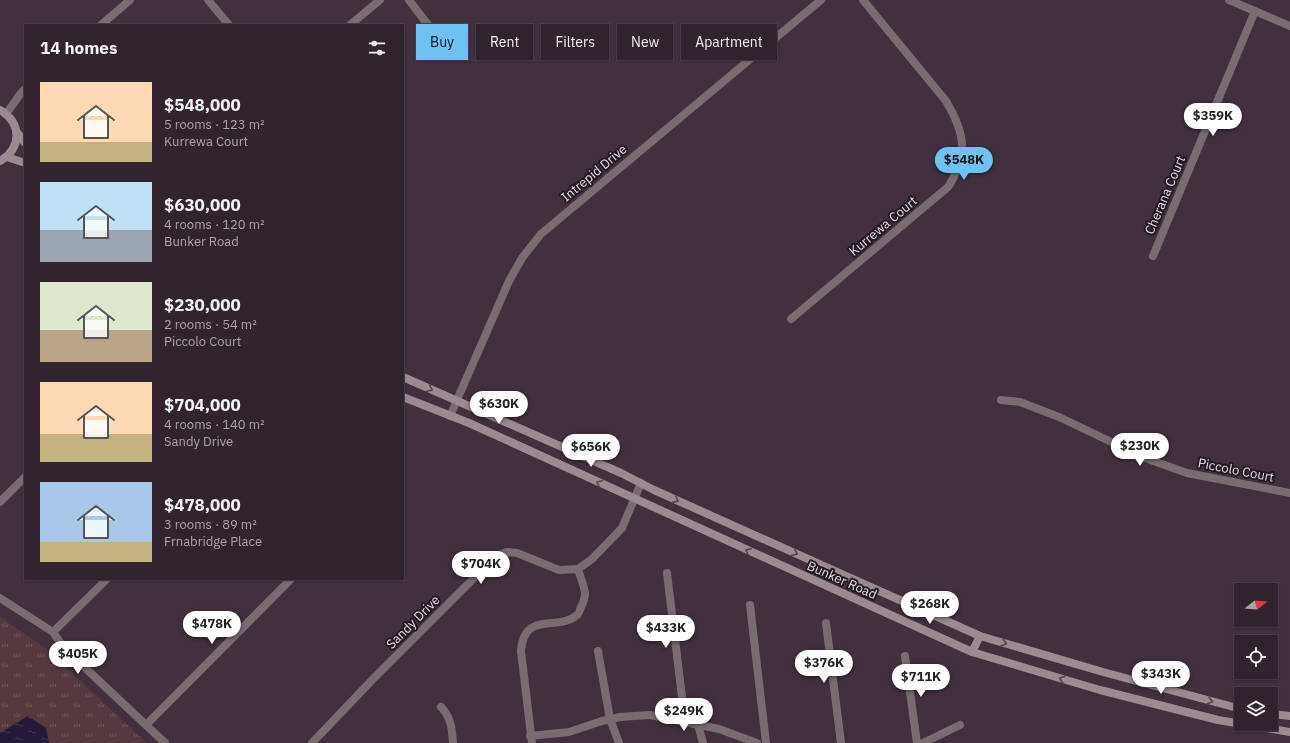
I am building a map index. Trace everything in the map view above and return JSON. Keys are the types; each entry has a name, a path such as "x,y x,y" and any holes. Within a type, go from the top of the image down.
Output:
{"main road":[{"path":"3,112 14,124 16,131 16,140 13,149 4,159"},
{"path":"16,131 24,142"},
{"path":"4,159 24,163"},
{"name":"Bunker Road","path":"404,377 980,636 1103,672 1234,707"},
{"name":"Bunker Road","path":"404,396 468,422 972,652 1100,690 1218,720 1289,734"},
{"path":"972,652 980,636"},
{"path":"1278,715 1290,716"}],"street":[{"path":"102,24 130,0"},
{"path":"208,0 228,24"},
{"path":"351,24 380,0"},
{"path":"409,0 427,24"},
{"name":"Intrepid Drive","path":"450,416 509,281 522,258 541,234 820,0"},
{"name":"Kurrewa Court","path":"791,319 948,187 957,173 962,155 961,135 955,116 946,101 863,0"},
{"path":"1229,0 1290,26"},
{"name":"Cherana Court","path":"1153,256 1255,11"},
{"path":"3,112 24,90"},
{"name":"Piccolo Court","path":"1001,400 1020,402 1046,412 1145,458 1187,473 1290,493"},
{"path":"0,502 24,478"},
{"path":"641,483 622,528 592,559 578,569 585,594 577,615 563,622 540,623 528,631 521,642 531,740 569,732 610,719 650,715 719,729 757,743"},
{"name":"Sandy Drive","path":"312,743 373,679 496,556 507,552 517,553 559,570 578,569"},
{"path":"667,573 685,722"},
{"path":"53,632 106,580"},
{"path":"146,725 290,580"},
{"path":"0,598 53,632 64,648 165,743"},
{"path":"750,605 766,743"},
{"path":"826,623 841,743"},
{"path":"598,651 610,719 620,743"},
{"path":"905,656 917,743"},
{"path":"441,707 447,714 451,727 453,743"},
{"path":"698,725 703,743"},
{"path":"922,743 960,725"}],"green space":[{"path":"0,617 44,647 147,743 0,743"}],"water":[{"path":"28,716 46,728 49,743 0,743 0,733"}]}
